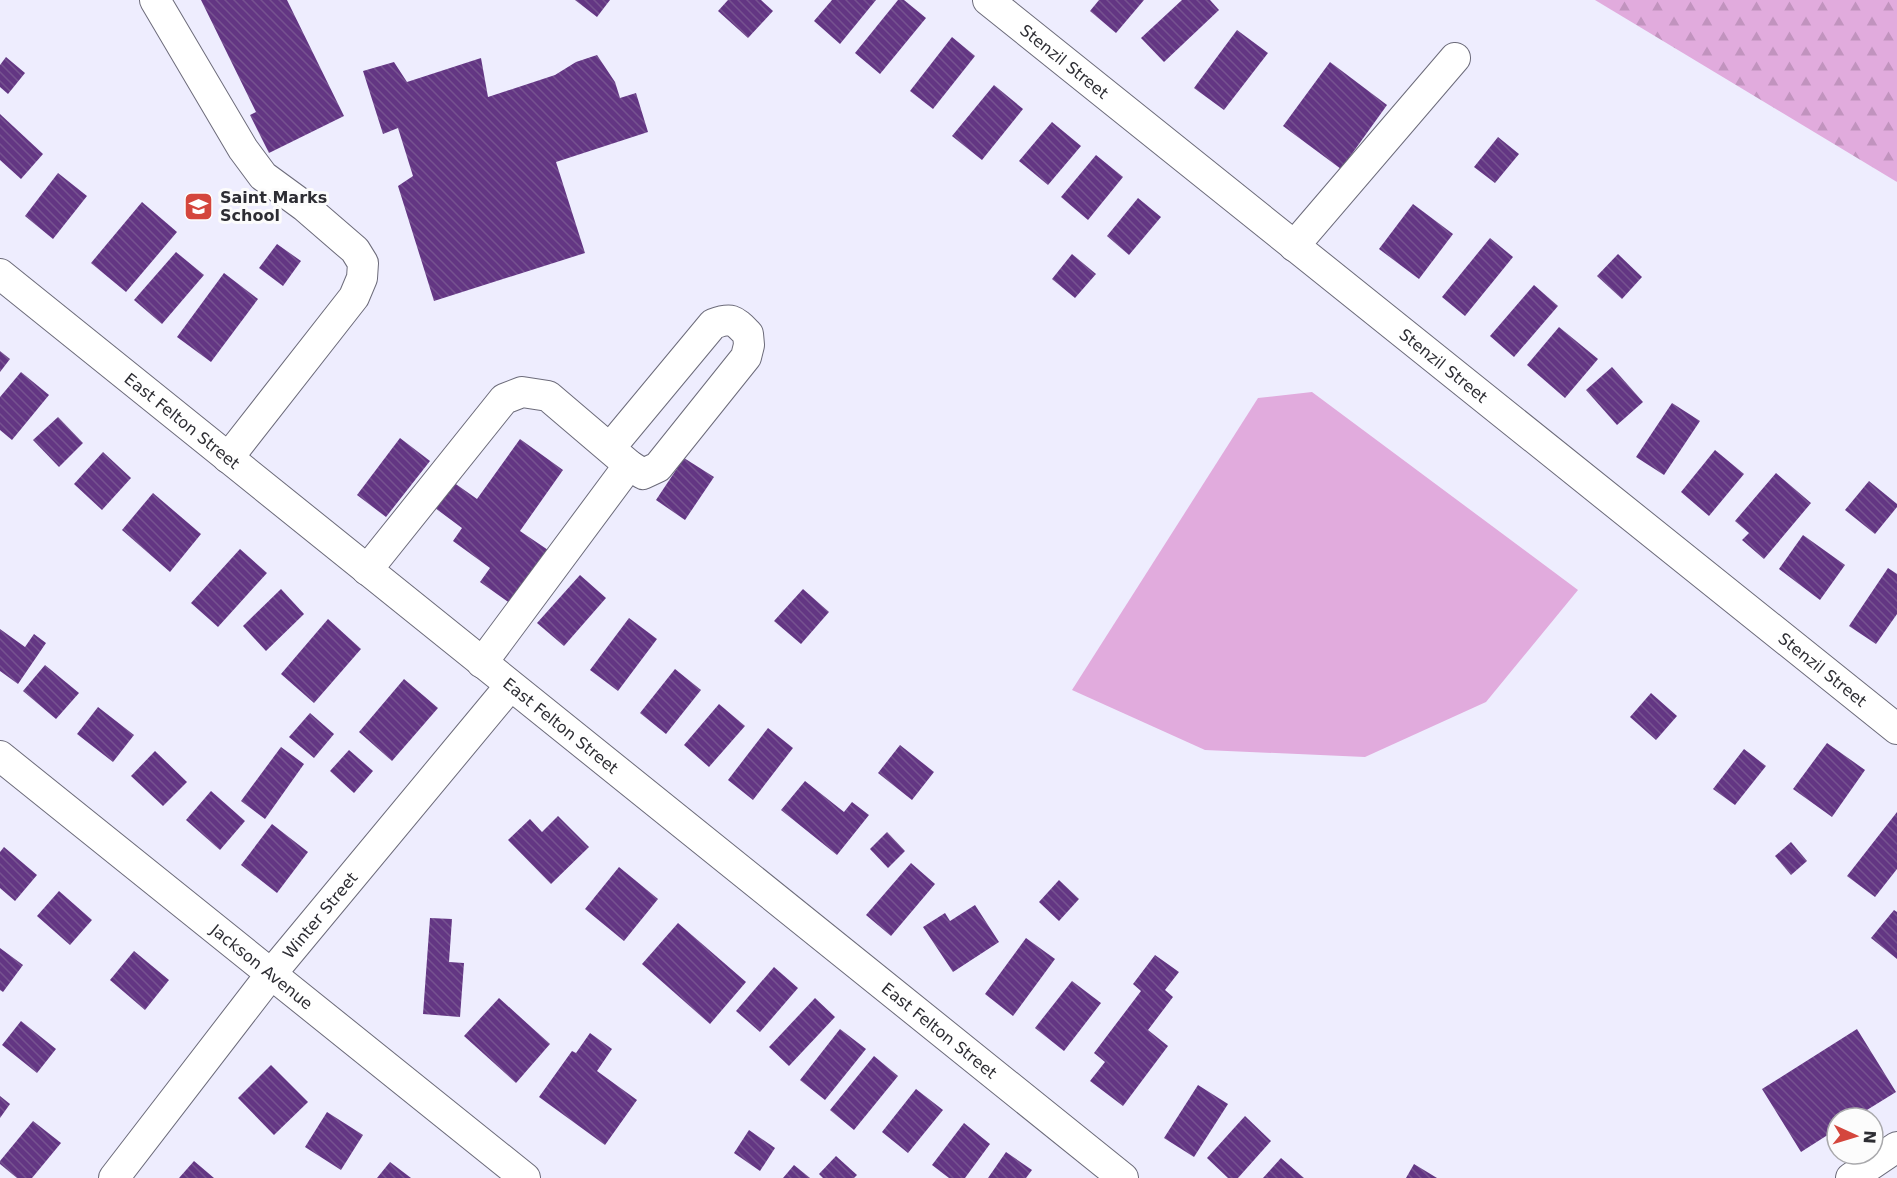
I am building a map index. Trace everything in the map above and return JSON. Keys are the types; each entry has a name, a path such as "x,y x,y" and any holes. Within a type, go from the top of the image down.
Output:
{"street":[{"path":"155,0 243,149 263,176 304,206 355,250 363,263 362,278 354,297 228,458"},
{"name":"Stenzil Street","path":"988,0 1897,729"},
{"path":"1294,246 1455,58"},
{"name":"East Felton Street","path":"0,274 1123,1178"},
{"path":"367,570 504,399 522,392 548,396 620,457 643,474 658,467 746,357 749,345 748,334 736,322 727,319 713,324 620,457 482,663"},
{"name":"Winter Street","path":"114,1178 271,974 510,686"},
{"name":"Jackson Avenue","path":"0,756 525,1178"},
{"path":"1851,1178 1897,1147"}],"green space":[{"path":"1595,0 1897,0 1897,182"},
{"path":"1312,392 1578,590 1486,702 1365,757 1205,750 1072,690 1258,398"}],"building":[{"path":"201,0 287,0 344,116 269,153 250,115 256,112"},
{"path":"575,0 610,0 597,17"},
{"path":"728,0 761,0 773,11 748,38 718,11"},
{"path":"832,0 876,0 840,44 814,21"},
{"path":"898,0 904,0 926,18 880,74 855,53"},
{"path":"1099,0 1144,0 1116,33 1090,11"},
{"path":"1182,0 1210,0 1219,10 1164,62 1141,38"},
{"path":"1237,30 1268,53 1224,110 1194,88"},
{"path":"952,37 975,56 933,109 910,91"},
{"path":"597,55 615,82 620,98 636,93 648,132 556,162 585,253 434,301 398,186 413,176 398,128 383,134 363,71 394,62 407,82 481,58 488,97 555,75 576,62"},
{"path":"6,57 25,73 8,94 0,87 0,65"},
{"path":"1330,62 1387,105 1341,169 1283,126"},
{"path":"994,85 1023,109 982,160 952,136"},
{"path":"0,114 43,154 21,179 0,160"},
{"path":"1052,122 1081,146 1048,185 1019,161"},
{"path":"1498,137 1519,154 1495,183 1474,167"},
{"path":"1096,155 1123,177 1088,220 1061,197"},
{"path":"58,173 87,196 53,239 25,216"},
{"path":"1138,198 1161,217 1129,255 1107,236"},
{"path":"142,202 177,232 126,292 91,263"},
{"path":"1413,204 1453,234 1419,279 1379,249"},
{"path":"1490,238 1513,257 1465,316 1442,297"},
{"path":"277,244 301,261 283,286 259,268"},
{"path":"176,252 204,275 162,324 134,300"},
{"path":"1072,254 1096,274 1075,298 1052,279"},
{"path":"1618,254 1642,277 1622,299 1597,276"},
{"path":"224,273 258,299 211,362 177,337"},
{"path":"1534,285 1558,306 1514,357 1490,336"},
{"path":"1559,327 1598,359 1565,398 1527,365"},
{"path":"0,351 10,359 0,372"},
{"path":"1612,367 1643,402 1617,425 1586,390"},
{"path":"21,372 49,395 12,440 0,430 0,397"},
{"path":"1672,403 1700,421 1664,475 1636,457"},
{"path":"58,417 83,443 59,467 33,440"},
{"path":"400,438 430,461 386,517 357,495"},
{"path":"520,439 563,470 520,531 548,550 511,604 480,582 490,568 453,541 462,528 435,508 453,482 477,499"},
{"path":"1715,450 1744,474 1709,516 1681,492"},
{"path":"103,452 131,478 102,510 74,484"},
{"path":"684,458 714,477 685,520 656,500"},
{"path":"1776,473 1811,503 1764,559 1742,540 1749,533 1735,521"},
{"path":"1869,481 1897,504 1875,534 1845,510"},
{"path":"153,493 201,534 170,572 122,530"},
{"path":"1803,535 1845,565 1820,600 1779,569"},
{"path":"240,549 267,573 218,627 191,603"},
{"path":"1888,568 1897,574 1897,614 1876,644 1849,626"},
{"path":"580,575 606,598 564,646 537,623"},
{"path":"281,589 304,614 266,651 243,626"},
{"path":"803,589 829,612 801,644 774,621"},
{"path":"629,618 657,639 618,691 590,670"},
{"path":"328,619 361,649 314,703 281,674"},
{"path":"0,629 25,647 34,634 46,643 18,684 0,671"},
{"path":"45,665 79,693 56,719 23,691"},
{"path":"675,669 701,690 666,734 640,713"},
{"path":"404,679 438,708 392,761 359,732"},
{"path":"1651,693 1677,716 1656,740 1630,717"},
{"path":"719,704 745,726 709,767 684,745"},
{"path":"98,707 134,735 113,762 77,734"},
{"path":"310,713 334,734 314,758 289,737"},
{"path":"768,728 793,748 753,800 728,780"},
{"path":"1827,743 1865,770 1832,817 1793,789"},
{"path":"900,745 934,772 912,800 878,773"},
{"path":"281,747 304,764 265,819 241,801"},
{"path":"1744,749 1766,766 1735,805 1713,789"},
{"path":"349,750 373,771 354,793 330,771"},
{"path":"155,751 187,782 163,806 131,776"},
{"path":"805,781 844,812 852,802 869,815 837,855 781,810"},
{"path":"211,791 245,821 220,850 186,820"},
{"path":"1897,812 1897,869 1875,897 1847,876"},
{"path":"558,816 589,847 551,884 508,840 530,819 542,832"},
{"path":"272,824 308,852 277,893 241,865"},
{"path":"887,832 905,851 888,868 870,849"},
{"path":"1791,842 1807,861 1791,875 1775,856"},
{"path":"4,847 37,875 15,901 0,888 0,852"},
{"path":"911,863 935,884 891,936 866,915"},
{"path":"619,867 658,899 624,941 585,909"},
{"path":"1059,880 1079,899 1059,921 1039,902"},
{"path":"59,891 92,920 70,945 37,916"},
{"path":"975,905 999,942 953,972 923,927 945,913 950,921"},
{"path":"1894,910 1897,912 1897,959 1871,938"},
{"path":"430,918 452,919 449,962 464,963 460,1017 423,1014"},
{"path":"678,923 746,982 710,1024 642,964"},
{"path":"1026,938 1055,959 1013,1016 985,994"},
{"path":"0,948 23,965 3,992 0,990"},
{"path":"134,951 169,980 145,1010 110,980"},
{"path":"1155,955 1179,972 1165,990 1173,997 1148,1030 1168,1046 1123,1106 1090,1081 1105,1062 1094,1053 1141,991 1133,984"},
{"path":"774,967 798,988 760,1032 736,1011"},
{"path":"1072,981 1101,1003 1064,1051 1035,1028"},
{"path":"499,998 550,1044 516,1083 464,1036"},
{"path":"815,998 835,1017 789,1066 769,1047"},
{"path":"21,1021 56,1049 37,1073 2,1045"},
{"path":"840,1029 866,1049 825,1100 800,1080"},
{"path":"1857,1029 1896,1092 1873,1106 1825,1106 1825,1137 1801,1152 1762,1089"},
{"path":"590,1033 612,1049 597,1071 637,1100 605,1145 539,1097 572,1051 576,1053"},
{"path":"874,1056 898,1076 854,1130 830,1110"},
{"path":"271,1065 308,1102 274,1135 238,1098"},
{"path":"1198,1085 1228,1104 1194,1157 1164,1138"},
{"path":"916,1089 943,1110 908,1153 882,1132"},
{"path":"0,1096 10,1104 0,1118"},
{"path":"327,1112 363,1135 341,1170 305,1147"},
{"path":"1245,1116 1271,1141 1238,1178 1228,1178 1207,1158"},
{"path":"33,1121 61,1143 32,1178 17,1178 0,1164 0,1161"},
{"path":"964,1123 990,1144 965,1178 949,1178 932,1165"},
{"path":"749,1130 775,1148 760,1171 734,1153"},
{"path":"1006,1152 1032,1170 1026,1178 988,1178"},
{"path":"836,1156 857,1175 854,1178 823,1178 819,1174"},
{"path":"1281,1158 1304,1178 1263,1178"},
{"path":"194,1161 214,1178 179,1178"},
{"path":"390,1162 411,1178 377,1178"},
{"path":"1414,1164 1437,1178 1406,1178"},
{"path":"794,1165 810,1178 783,1178"}],"place":[{"name":"Saint Marks School","path":"199,206"}]}
